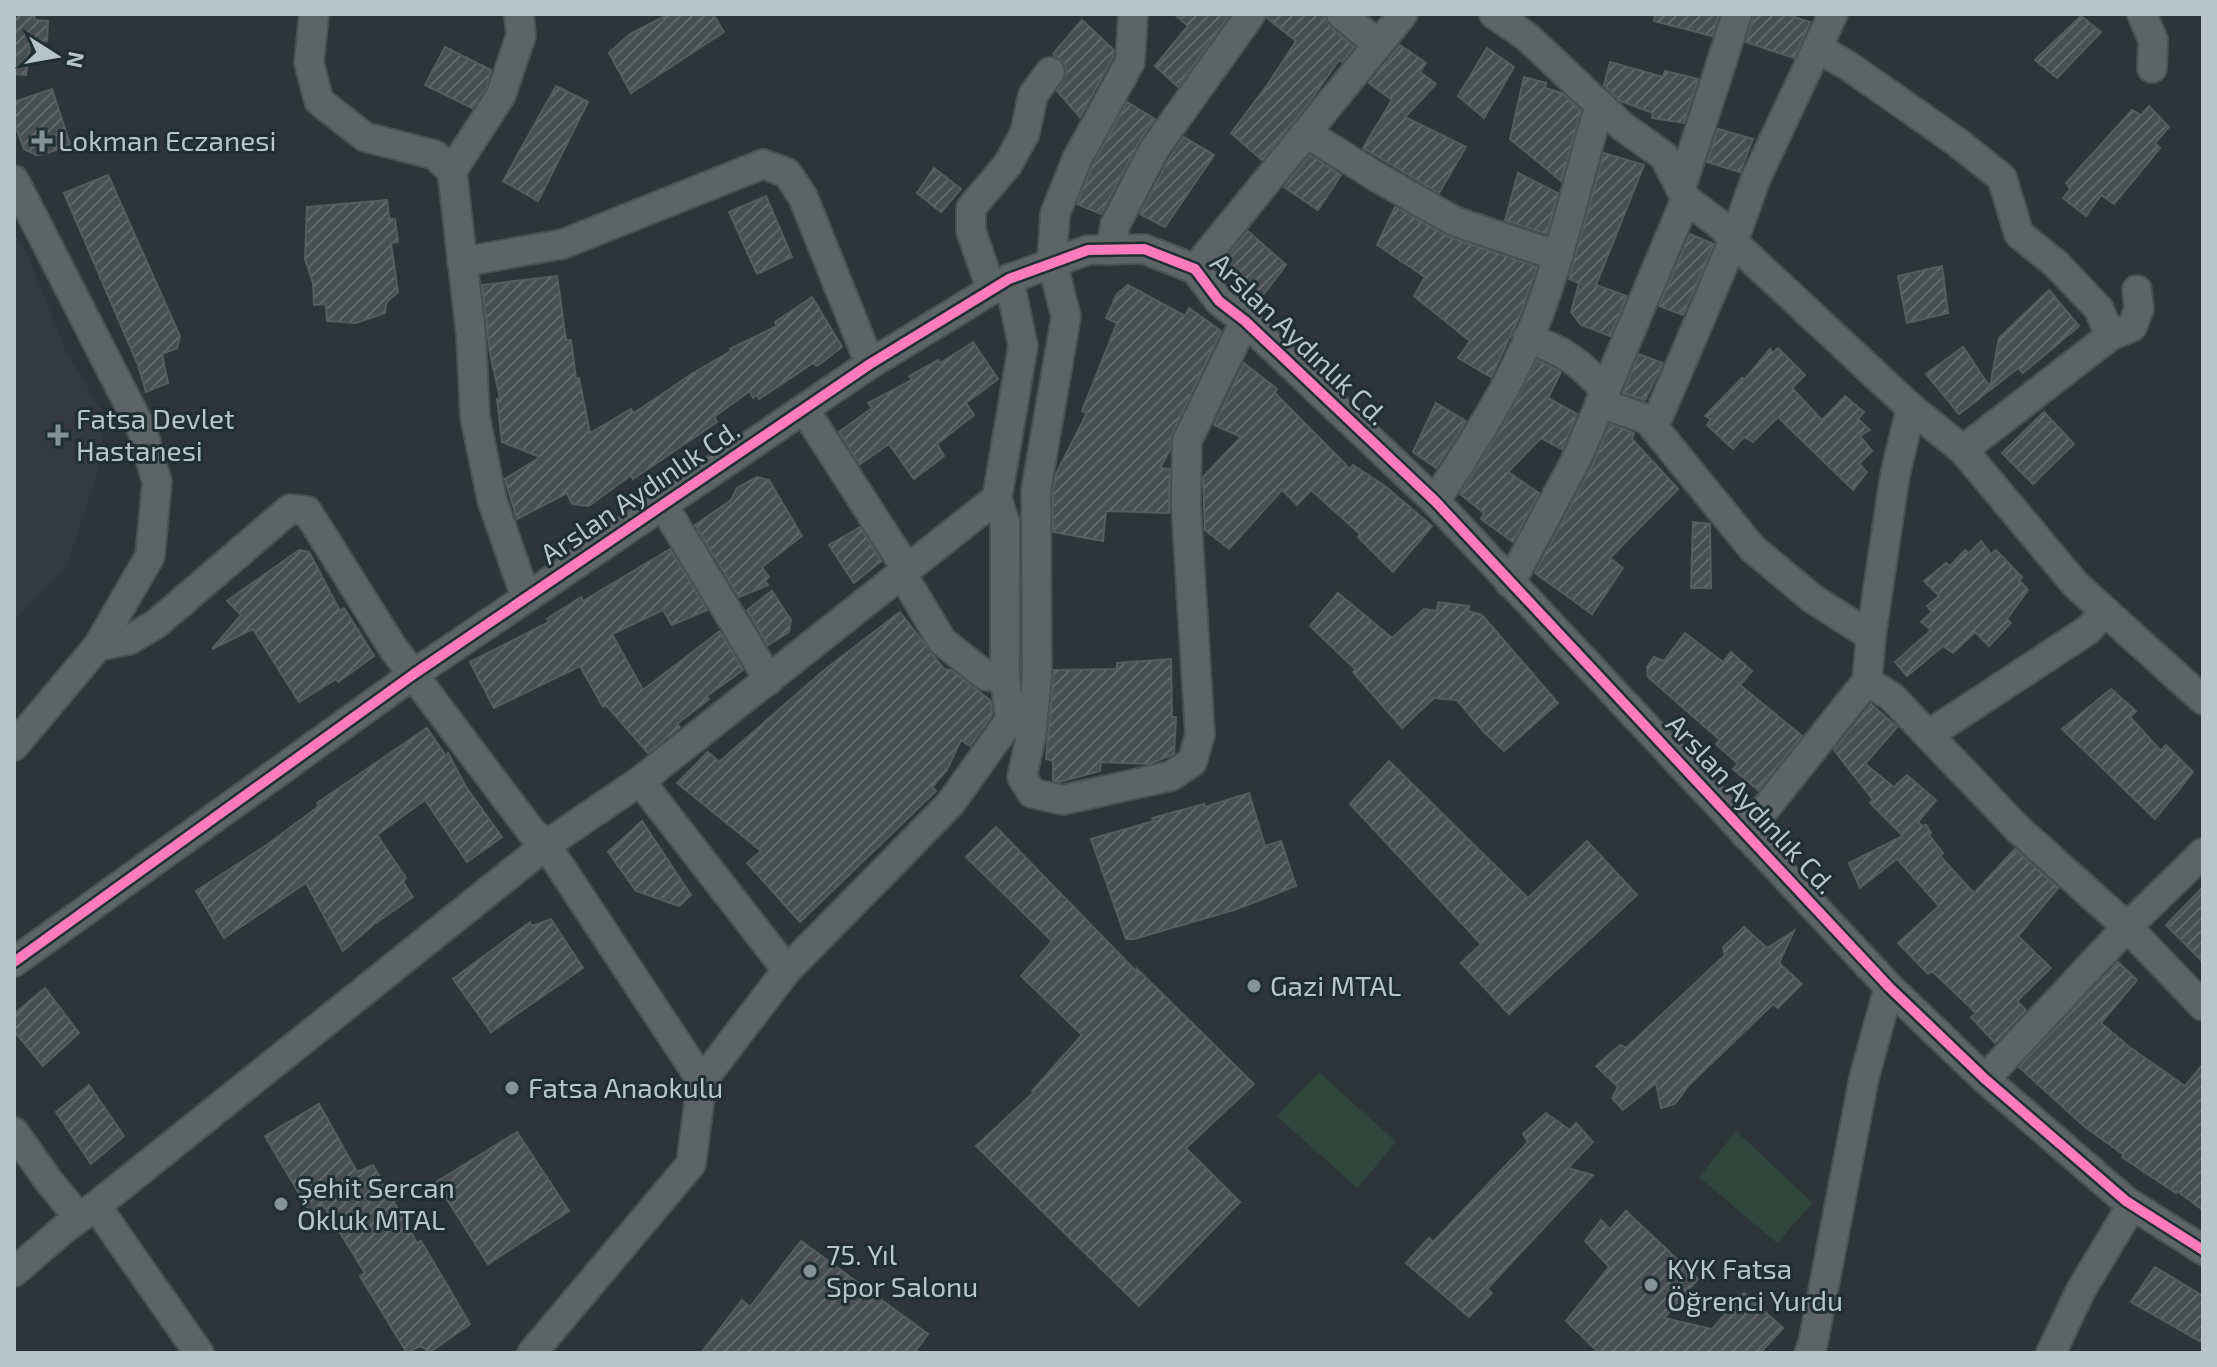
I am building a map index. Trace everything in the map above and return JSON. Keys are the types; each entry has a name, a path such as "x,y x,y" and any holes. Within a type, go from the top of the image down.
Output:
{"street":[{"path":"314,14 309,63 319,101 365,137 435,155 452,171"},
{"path":"519,14 521,36 501,95 452,171 471,335 475,417 492,500 526,598"},
{"path":"1133,14 1130,62 1077,159 1055,214 1052,261 1066,317 1036,490 1037,677 1031,736 1022,777 1032,793 1062,800 1171,776 1192,762 1200,735 1186,505 1187,441 1245,321"},
{"path":"1111,250 1115,225 1155,148 1251,14"},
{"path":"1341,14 1378,44"},
{"path":"1195,269 1403,14"},
{"path":"1494,14 1526,36 1622,126 1664,156 1683,193 1723,227 1733,242 1911,408 1963,450 2075,584 2203,700"},
{"path":"1510,583 1577,458 1602,397 1683,193 1737,14"},
{"path":"1647,419 1659,415 1733,242 1756,178 1833,14"},
{"path":"2142,14 2153,40 2152,68"},
{"path":"1817,48 1872,82 2002,178 2019,234 2056,264 2099,309 2110,336"},
{"path":"532,1353 691,1164 702,1081 787,970 950,804 1010,720 1005,677 1005,523 997,498 1023,346 1000,284 971,231 971,208 1008,164 1025,133 1033,95 1050,72"},
{"path":"1435,501 1484,428 1527,339 1558,256 1600,105"},
{"path":"1306,133 1454,221 1558,256"},
{"path":"462,262 563,244 763,164 787,173 803,197 870,364"},
{"path":"14,180 142,430 157,482 150,556 98,646 14,746"},
{"name":"Arslan Aydınlık Cd.","path":"14,962 414,674 870,364 1000,284 1052,261 1088,250 1144,249 1195,269 1219,301 1245,321 1435,501 1889,987 1985,1079 2132,1205 2203,1250"},
{"path":"1963,450 2110,336 2132,327 2139,309 2137,290"},
{"path":"1527,339 1551,346 1580,364 1602,397 1647,419 1752,548 1813,599 1871,636"},
{"path":"1745,834 1867,681 1895,475 1911,408"},
{"path":"804,409 904,570 942,641 986,676 1005,677"},
{"path":"14,1272 546,845 640,781 997,498"},
{"path":"663,505 769,680"},
{"path":"98,646 129,640 156,624 290,509 307,511 393,648 531,831 546,845 702,1081"},
{"path":"1928,735 2088,630 2105,611"},
{"path":"1867,681 1892,697 2017,828 2127,927 2203,1006"},
{"path":"640,781 787,970"},
{"path":"1985,1079 2127,927 2203,853"},
{"path":"1809,1353 1864,1078 1889,987"},
{"path":"14,1132 48,1180 88,1212 199,1353"},
{"path":"2051,1353 2081,1290 2132,1205"}],"shaded area":[{"name":"Fatsa Devlet Hastanesi","path":"14,232 29,258 66,351 102,412 102,459 67,566 14,620"}],"green space":[{"path":"1319,1072 1396,1142 1357,1188 1277,1116"},
{"path":"1736,1131 1813,1203 1777,1243 1699,1177"}],"building":[{"path":"14,14 35,14 34,20 48,21 47,41 31,40 26,75 14,74"},
{"path":"669,14 713,14 724,32 631,93 609,53 630,34"},
{"path":"1174,14 1230,14 1178,87 1155,66 1188,26"},
{"path":"1268,14 1324,14 1330,27 1354,47 1342,62 1339,60 1262,160 1231,133 1296,41 1267,18"},
{"path":"1655,14 1719,14 1712,36 1654,21"},
{"path":"1754,14 1785,14 1810,22 1794,58 1746,42"},
{"path":"2081,16 2101,32 2057,78 2035,60"},
{"path":"1082,20 1114,50 1080,117 1057,91 1067,73 1065,65 1053,54"},
{"path":"1400,45 1426,63 1420,72 1436,84 1405,117 1466,147 1439,193 1363,148 1392,100 1369,83"},
{"path":"445,47 491,70 486,88 472,108 425,85"},
{"path":"1487,48 1514,67 1484,118 1458,96"},
{"path":"1610,62 1663,77 1665,71 1698,79 1684,123 1652,118 1653,113 1620,101 1604,85"},
{"path":"1524,77 1546,83 1545,88 1562,93 1581,111 1561,181 1510,139"},
{"path":"556,86 588,102 538,201 503,181"},
{"path":"52,89 70,144 36,155 24,149 14,122 14,102"},
{"path":"1127,102 1155,119 1140,140 1101,214 1077,204 1092,166"},
{"path":"2149,106 2169,127 2155,143 2160,148 2114,204 2101,195 2086,216 2063,198 2070,189 2066,183 2132,110 2141,115"},
{"path":"1718,129 1753,139 1740,172 1707,162"},
{"path":"1184,137 1214,155 1165,227 1140,214"},
{"path":"1604,153 1644,165 1596,285 1627,296 1610,336 1581,325 1571,312 1579,283 1569,279"},
{"path":"1310,155 1341,175 1318,210 1284,187"},
{"path":"934,168 961,189 941,212 917,193"},
{"path":"1518,173 1558,193 1547,234 1505,220"},
{"path":"108,175 180,336 177,348 162,354 168,383 146,392 138,365 64,193"},
{"path":"766,196 792,257 757,274 729,212"},
{"path":"387,200 389,219 395,219 398,242 391,243 398,292 386,303 385,313 356,323 327,321 326,304 314,305 313,283 305,259 307,207"},
{"path":"1395,207 1449,237 1537,267 1520,315 1491,377 1458,358 1470,341 1414,296 1425,277 1377,245"},
{"path":"1248,231 1286,265 1260,299 1220,265"},
{"path":"1690,234 1714,244 1683,315 1659,306"},
{"path":"1942,266 1948,313 1907,323 1898,276"},
{"path":"557,276 566,340 571,340 576,379 579,378 590,433 631,409 634,413 730,349 777,326 775,322 812,297 842,347 817,366 813,363 759,399 757,395 753,398 750,391 714,417 717,422 633,479 631,475 589,506 572,504 567,493 517,519 505,479 540,457 502,442 497,399 500,398 490,353 482,285"},
{"path":"1128,285 1185,316 1189,308 1221,331 1172,434 1170,450 1160,468 1170,469 1169,513 1106,511 1103,541 1053,532 1056,474 1087,413 1082,411 1117,323 1106,318 1117,294"},
{"path":"2049,290 2079,326 2023,373 2018,368 1959,414 1926,374 1963,347 1990,387 1999,338"},
{"path":"973,342 998,379 966,403 974,415 937,444 944,456 914,479 889,444 860,464 839,432 872,408 868,403 912,380 909,376 938,360 940,363"},
{"path":"1778,348 1805,375 1792,388 1822,420 1845,396 1864,412 1858,419 1870,430 1860,436 1872,451 1859,464 1867,472 1853,490 1778,417 1753,442 1744,437 1733,449 1707,425 1711,419 1705,416 1742,378 1744,380 1770,349 1773,353"},
{"path":"1639,354 1663,363 1645,400 1623,393"},
{"path":"1537,360 1561,372 1548,398 1577,414 1562,449 1541,438 1508,472 1539,493 1513,542 1481,519 1484,513 1460,494 1505,422"},
{"path":"1244,363 1277,389 1275,393 1350,469 1353,465 1385,486 1432,526 1393,572 1358,537 1360,534 1311,490 1297,505 1282,490 1229,549 1205,530 1203,477 1241,437 1214,425"},
{"path":"1436,403 1466,421 1436,468 1413,452"},
{"path":"2044,412 2074,444 2033,484 2002,453"},
{"path":"1610,424 1634,433 1632,439 1678,489 1610,558 1623,568 1592,614 1535,573 1592,466"},
{"path":"757,477 769,480 802,536 762,567 769,577 765,581 768,585 739,597 695,525 731,500 737,488"},
{"path":"1693,522 1710,524 1711,588 1691,588"},
{"path":"860,527 881,561 854,583 829,545"},
{"path":"1981,541 1991,554 1996,550 2022,577 2019,580 2028,590 2007,619 2011,623 1989,646 1975,632 1953,653 1943,646 1907,676 1895,662 1931,630 1921,622 1932,612 1927,606 1939,596 1924,581 1946,563 1950,566 1965,550 1969,553"},
{"path":"670,549 707,610 672,625 663,610 612,634 643,690 720,631 743,670 707,696 709,699 677,724 680,727 648,753 606,705 603,707 580,666 494,708 470,662 549,622 547,619 581,597 583,601"},
{"path":"299,550 309,552 340,611 344,608 374,656 338,682 336,679 299,702 253,629 212,649 241,615 227,601"},
{"path":"772,591 791,620 789,632 768,645 747,610"},
{"path":"1338,593 1392,638 1424,609 1437,611 1438,602 1469,606 1468,611 1482,615 1558,703 1504,751 1457,700 1434,698 1402,728 1353,672 1356,670 1310,626"},
{"path":"900,612 944,669 951,670 991,701 992,715 970,746 961,740 947,770 932,787 936,791 800,922 747,863 761,851 677,783 708,752 719,762 823,671"},
{"path":"1685,633 1723,662 1731,652 1752,671 1740,685 1802,736 1758,790 1733,769 1738,764 1716,744 1720,740 1648,677 1647,667 1654,657 1664,661"},
{"path":"1171,659 1172,717 1176,717 1174,754 1149,764 1101,762 1100,771 1053,781 1053,761 1046,759 1054,670 1117,669 1117,663"},
{"path":"2111,689 2136,711 2130,717 2161,751 2166,745 2193,772 2155,819 2062,729"},
{"path":"1871,704 1897,727 1865,764 1894,787 1907,775 1936,800 1918,822 1926,825 1931,833 1929,835 1943,853 1940,856 1974,893 2015,849 2058,888 2018,936 2051,968 2017,1001 2026,1010 1995,1043 1971,1017 1976,1013 1932,971 1928,974 1898,943 1939,906 1897,859 1860,888 1849,863 1903,836 1870,803 1873,800 1834,750"},
{"path":"427,728 446,756 448,753 466,787 502,837 467,862 425,800 377,835 406,878 403,882 413,897 343,951 306,883 224,938 196,891 268,844 319,806 317,803"},
{"path":"1389,761 1528,898 1587,841 1637,895 1509,1014 1461,963 1481,944 1350,804"},
{"path":"1249,793 1265,846 1281,841 1296,886 1237,909 1126,939 1091,839 1154,821 1152,818 1204,804 1205,807"},
{"path":"642,821 691,895 679,906 636,891 608,852"},
{"path":"996,827 1138,973 1137,969 1254,1084 1186,1148 1240,1202 1139,1306 976,1146 1034,1092 1082,1035 1021,976 1052,941 966,857"},
{"path":"2203,887 2203,962 2166,925"},
{"path":"551,919 583,968 491,1032 453,979 530,922 532,926"},
{"path":"1744,927 1767,948 1794,931 1779,963 1802,984 1778,1008 1773,1004 1688,1086 1675,1104 1661,1108 1656,1083 1623,1110 1612,1098 1618,1087 1596,1066 1620,1045 1626,1048 1725,955 1723,947"},
{"path":"2118,962 2137,980 2101,1023 2185,1086 2203,1064 2203,1210 2122,1157 2124,1155 2085,1127 2019,1067"},
{"path":"45,988 79,1033 43,1066 14,1031 14,1014"},
{"path":"89,1085 124,1136 91,1164 56,1112"},
{"path":"319,1104 357,1172 373,1165 417,1243 421,1241 470,1324 430,1352 420,1346 407,1353 360,1276 365,1273 323,1205 310,1212 265,1136"},
{"path":"1546,1113 1570,1130 1576,1123 1593,1142 1568,1168 1593,1175 1487,1289 1492,1293 1469,1317 1406,1263 1429,1238 1433,1242 1528,1142 1523,1134"},
{"path":"517,1132 569,1211 488,1264 436,1182"},
{"name":"KYK Fatsa Öğrenci Yurdu","path":"1626,1211 1698,1279 1664,1318 1712,1329 1744,1293 1783,1328 1760,1353 1599,1353 1566,1321 1609,1267 1585,1241 1601,1220 1610,1229"},
{"name":"75. Yıl Spor Salonu","path":"801,1241 928,1334 914,1353 701,1353 742,1300 750,1307"},
{"path":"2155,1267 2203,1296 2203,1343 2131,1302"}],"cycle path":[{"path":"14,962 414,674 870,364 1009,279 1088,250 1144,249 1195,269 1219,301 1245,321 1435,501 1889,987 1985,1079 2126,1201 2203,1250"}],"place":[{"name":"Lokman Eczanesi","path":"42,141"},
{"name":"Fatsa Devlet Hastanesi","path":"58,435"},
{"name":"Gazi MTAL","path":"1254,986"},
{"name":"Fatsa Anaokulu","path":"512,1088"},
{"name":"Şehit Sercan Okluk MTAL","path":"281,1204"},
{"name":"75. Yıl Spor Salonu","path":"810,1271"},
{"name":"KYK Fatsa Öğrenci Yurdu","path":"1651,1285"}]}
